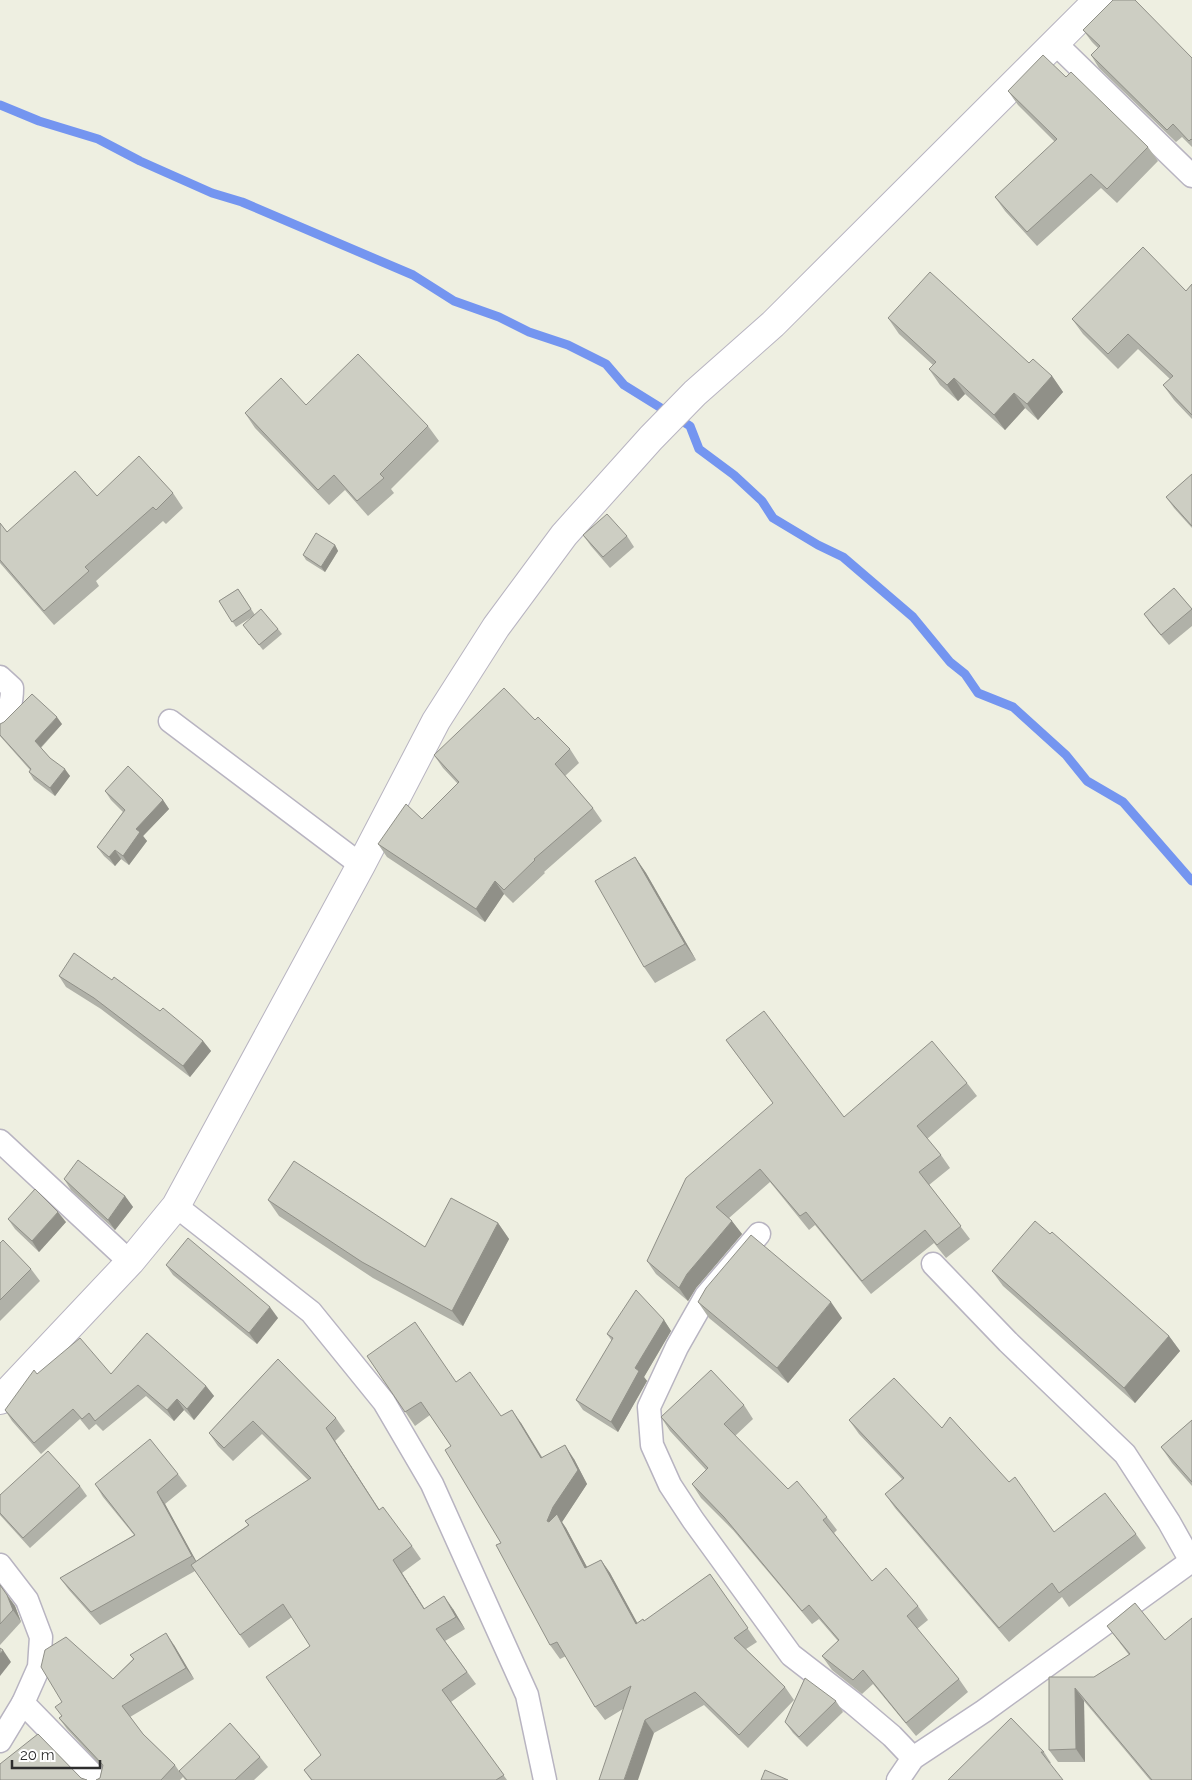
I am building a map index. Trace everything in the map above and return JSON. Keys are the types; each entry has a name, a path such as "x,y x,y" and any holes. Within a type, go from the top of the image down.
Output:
{"street":[{"path":"0,1400 130,1262 176,1206 362,865 436,721 496,627 564,535 651,438 695,393 780,317 1056,44 1098,0"},
{"path":"1056,44 1192,176"},
{"path":"0,677 12,688 12,700 8,712 0,720"},
{"path":"170,722 362,865"},
{"path":"0,1141 130,1262"},
{"path":"176,1206 311,1312 384,1402 432,1484 527,1695 545,1780"},
{"path":"759,1234 706,1296 677,1347 649,1407 652,1445 670,1485 692,1520 791,1655 866,1714 913,1758"},
{"path":"898,1780 913,1758 984,1711 1191,1563 1169,1522 1125,1454 1008,1342 933,1264"},
{"path":"0,1565 27,1600 41,1637 39,1667 23,1703 0,1741"},
{"path":"23,1703 98,1780"}],"building":[{"path":"1113,0 1135,0 1192,58 1192,140 1189,141 1173,124 1167,130 1091,55 1100,46 1083,30"},
{"path":"1043,55 1066,77 1071,72 1148,147 1107,189 1091,174 1027,232 995,197 1057,139 1008,91"},
{"path":"1143,247 1186,291 1192,284 1192,415 1163,385 1173,376 1128,334 1108,354 1072,319"},
{"path":"930,272 1029,363 1033,359 1052,376 1027,404 1014,393 994,415 954,378 947,385 929,369 936,362 888,318"},
{"path":"358,354 428,426 380,474 384,478 357,501 334,475 318,490 245,413 281,378 306,405"},
{"path":"139,456 173,493 156,510 153,507 85,567 89,571 44,611 0,560 0,523 7,532 75,471 97,496"},
{"path":"1192,474 1192,526 1166,497"},
{"path":"607,514 627,536 603,557 583,535"},
{"path":"316,533 335,545 321,567 303,555"},
{"path":"1174,588 1192,609 1161,635 1144,614"},
{"path":"238,589 251,609 232,622 219,601"},
{"path":"261,609 278,629 259,645 243,625"},
{"path":"504,688 535,720 538,717 570,749 555,764 593,808 534,859 504,890 495,881 476,909 378,844 406,804 422,819 459,782 434,755"},
{"path":"32,694 57,717 35,741 50,758 65,769 50,788 29,772 31,769 0,735 0,724"},
{"path":"128,766 163,800 136,829 140,832 123,856 115,850 109,857 97,847 125,810 105,791"},
{"path":"635,857 685,944 644,967 595,881"},
{"path":"74,953 112,980 114,977 160,1011 163,1008 203,1041 183,1066 94,998 59,976"},
{"path":"764,1011 844,1117 932,1041 967,1083 917,1126 941,1155 919,1172 961,1226 937,1245 925,1230 862,1281 806,1212 800,1216 760,1169 716,1207 732,1221 687,1274 679,1288 647,1261 686,1178 773,1103 726,1040"},
{"path":"78,1160 125,1196 108,1220 64,1179"},
{"path":"294,1161 425,1247 451,1198 498,1223 452,1311 362,1262 268,1200"},
{"path":"35,1189 58,1212 32,1241 8,1219"},
{"path":"1035,1221 1050,1234 1052,1232 1169,1336 1124,1388 992,1271"},
{"path":"751,1235 831,1302 777,1368 698,1302 706,1288"},
{"path":"188,1238 270,1307 249,1333 166,1265"},
{"path":"3,1240 31,1269 0,1300 0,1243"},
{"path":"636,1290 664,1320 635,1368 639,1371 611,1422 576,1400 613,1338 607,1334"},
{"path":"415,1322 456,1382 470,1372 501,1416 512,1410 541,1458 565,1445 578,1470 553,1507 547,1521 549,1522 557,1514 585,1568 601,1560 636,1624 643,1619 644,1621 710,1574 748,1628 734,1638 785,1687 739,1735 695,1692 645,1720 624,1780 599,1780 631,1686 595,1707 557,1642 550,1645 496,1545 501,1543 445,1450 451,1446 421,1402 405,1412 367,1356"},
{"path":"147,1333 206,1386 187,1409 177,1399 167,1410 138,1385 95,1421 89,1413 82,1419 73,1409 34,1443 5,1410 34,1370 37,1374 80,1338 111,1374"},
{"path":"278,1359 336,1418 326,1428 379,1510 383,1507 412,1546 393,1560 424,1609 444,1596 456,1617 436,1629 467,1672 442,1690 504,1775 496,1780 312,1780 304,1770 321,1755 266,1677 310,1646 283,1604 240,1635 191,1565 249,1525 245,1521 311,1478 253,1421 224,1448 209,1433"},
{"path":"711,1370 744,1405 724,1424 788,1489 797,1481 827,1517 823,1520 872,1581 886,1568 918,1606 907,1616 959,1679 906,1723 863,1670 853,1680 822,1656 839,1640 809,1605 802,1611 724,1517 692,1484 708,1468 661,1417"},
{"path":"894,1378 942,1428 950,1417 1009,1482 1015,1477 1054,1532 1105,1493 1136,1534 1059,1593 1052,1583 999,1628 885,1494 904,1478 849,1420"},
{"path":"1192,1420 1192,1482 1161,1447"},
{"path":"150,1439 178,1474 157,1492 192,1556 91,1612 60,1578 135,1535 95,1484"},
{"path":"48,1451 80,1486 23,1538 0,1513 0,1495"},
{"path":"0,1585 7,1595 13,1610 0,1624"},
{"path":"1135,1603 1165,1640 1192,1618 1192,1780 1152,1780 1075,1688 1076,1749 1049,1750 1049,1677 1094,1677 1130,1654 1107,1626"},
{"path":"166,1633 186,1668 122,1706 143,1734 175,1765 161,1780 96,1780 100,1778 103,1765 59,1718 62,1716 55,1707 62,1702 41,1667 45,1650 66,1637 113,1679 134,1659 130,1655"},
{"path":"805,1678 836,1701 799,1737 785,1722"},
{"path":"1011,1718 1044,1752 1041,1752 1063,1780 948,1780"},
{"path":"230,1723 260,1757 235,1780 187,1780 179,1771"},
{"path":"38,1734 81,1778 87,1780 0,1780 0,1764"},
{"path":"765,1770 788,1780 761,1780"}],"waterway":[{"path":"0,105 39,121 98,139 140,161 212,193 242,202 413,275 454,301 499,317 529,332 568,345 606,364 624,385 690,426 699,449 734,475 762,501 773,518 818,545 843,557 913,617 950,662 965,674 978,693 1013,707 1066,755 1087,781 1123,802 1192,881"}]}
